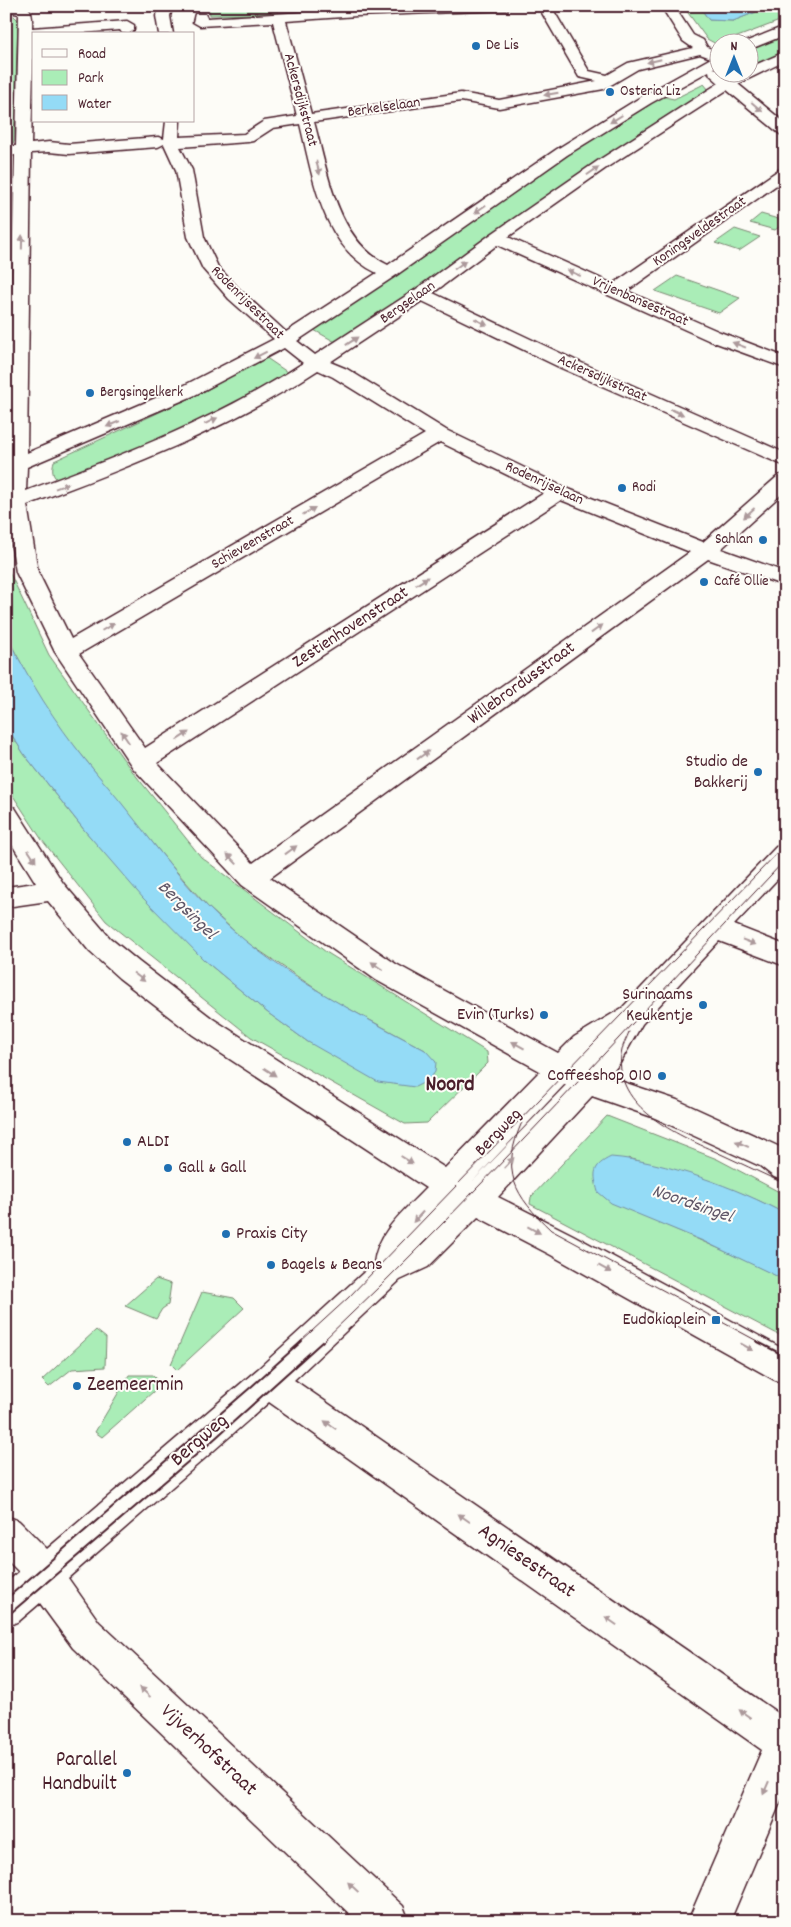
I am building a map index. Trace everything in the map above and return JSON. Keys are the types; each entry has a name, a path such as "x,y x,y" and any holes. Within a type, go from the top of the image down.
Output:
{"street":[{"path":"200,22 281,14 506,6"},
{"path":"544,6 584,74 604,83 634,66 701,50"},
{"path":"667,6 688,38 698,43 701,50 708,56"},
{"path":"6,7 26,12 17,158 11,504 28,572 66,652 142,762 251,878 386,972 574,1075 666,1110 771,1157 785,1168"},
{"path":"162,9 166,32"},
{"name":"Ackersdijkstraat","path":"281,14 305,120 326,197 338,226 351,245 370,263 390,272"},
{"path":"39,32 127,25 127,30"},
{"path":"758,42 785,30"},
{"path":"26,33 32,33"},
{"name":"Bergselaan","path":"758,68 785,56"},
{"path":"12,467 186,392 284,341 390,272 562,152 646,100 708,65"},
{"name":"Bergselaan","path":"11,504 134,458 246,404 316,363 421,294 496,238 604,163 729,82"},
{"path":"741,82 785,131"},
{"path":"748,82 758,87"},
{"name":"Berkelselaan","path":"6,151 17,158 49,146 69,149 248,138 269,124 461,97 499,104 604,83"},
{"name":"Rodenrijsestraat","path":"173,122 164,142 176,156 184,170"},
{"name":"Rodenrijsestraat","path":"182,122 189,142 184,170 189,208 196,237 208,264 235,295 284,341 304,357 316,363"},
{"name":"Koningsveldestraat","path":"614,292 785,172"},
{"name":"Vrijenbansestraat","path":"496,238 714,336 785,363"},
{"name":"Ackersdijkstraat","path":"421,294 442,302 568,364 785,460"},
{"name":"Rodenrijselaan","path":"316,363 340,373 439,434 559,492 706,551 785,580"},
{"name":"Schieveenstraat","path":"66,652 439,434"},
{"name":"Willebrordusstraat","path":"251,878 706,551 785,480"},
{"name":"Zestienhovenstraat","path":"142,762 559,492"},
{"path":"6,814 54,890 100,945 129,970 196,1021 266,1070 448,1186 476,1199 785,1368"},
{"name":"Bergweg","path":"389,1270 391,1253 398,1239 448,1186 574,1075 610,1055 632,1016 785,854"},
{"path":"6,897 54,890"},
{"path":"714,928 785,956"},
{"name":"Bergweg","path":"6,1608 41,1572 270,1380 389,1270 417,1257 476,1199 574,1075"},
{"name":"Agniesestraat","path":"270,1380 281,1391 785,1742"},
{"name":"Vijverhofstraat","path":"6,1534 29,1555 86,1635 388,1921"},
{"path":"709,1921 785,1742"}],"green space":[{"path":"209,6 277,6 279,16 260,18 259,14 210,15"},
{"path":"683,6 699,6 709,20 733,21 756,12 752,6 778,6 785,19 751,32 708,32 707,39"},
{"path":"6,15 14,16 18,20 14,142 6,146"},
{"path":"785,34 785,51 758,63 758,47"},
{"path":"704,84 709,90 674,111 553,192 339,344 312,329 550,166 660,96 674,99"},
{"path":"6,169 12,171 6,266"},
{"path":"761,214 785,221 785,223 775,230 750,223"},
{"path":"735,229 760,237 739,251 715,243"},
{"path":"677,276 740,298 719,313 655,291"},
{"path":"265,357 290,374 119,458 60,480 55,477 53,470 54,461 205,391"},
{"path":"6,565 49,655 129,767 201,857 326,952 487,1052 488,1063 427,1123 405,1124 251,1037 106,921 42,840 6,785 6,726 24,754 85,831 204,960 268,1013 308,1042 425,1050 329,998 245,941 208,907 169,863 58,726 41,700 6,635"},
{"path":"607,1116 717,1159 785,1195 785,1214 728,1188 628,1158 659,1222 785,1280 785,1338 530,1204 531,1197"},
{"path":"156,1279 171,1284 168,1305 162,1309 156,1319 125,1306"},
{"path":"202,1292 234,1298 244,1308 177,1370 171,1364"},
{"path":"96,1330 106,1338 105,1367 72,1369 49,1387 42,1380"},
{"path":"129,1375 153,1375 162,1384 102,1437 95,1432"}],"water":[{"path":"699,6 752,6 756,12 733,21 709,20"},
{"name":"Bergsingel","path":"6,635 33,684 63,730 170,864 208,907 257,950 283,969 339,1003 425,1050 436,1062 435,1072 429,1080 415,1087 378,1082 308,1042 268,1013 204,960 143,898 85,831 24,754 6,726"},
{"name":"Noordsingel","path":"611,1157 654,1164 701,1177 746,1195 785,1214 785,1280 703,1241 611,1203 598,1192 595,1175 597,1167"}],"tram line":[{"path":"300,1342 348,1298 785,845"},
{"path":"513,1150 785,860"},
{"path":"629,1032 622,1050 621,1069 626,1086 635,1101 648,1114 680,1135 785,1184"},
{"path":"513,1150 522,1122"},
{"path":"322,1342 441,1225 513,1150"},
{"path":"513,1150 512,1169 514,1182 528,1205 551,1230 759,1342"},
{"path":"6,1599 302,1341"},
{"path":"6,1617 210,1443 323,1341"},
{"path":"756,1341 785,1356"}],"place":[{"name":"De Lis","path":"476,46"},
{"name":"Osteria Liz","path":"610,92"},
{"name":"Bergsingelkerk","path":"90,393"},
{"name":"Rodi","path":"622,488"},
{"name":"Sahlan","path":"763,540"},
{"name":"Café Ollie","path":"704,582"},
{"name":"Studio de Bakkerij","path":"758,772"},
{"name":"Surinaams Keukentje","path":"703,1005"},
{"name":"Evin (Turks)","path":"544,1015"},
{"name":"Coffeeshop 010","path":"662,1076"},
{"name":"ALDI","path":"127,1142"},
{"name":"Gall & Gall","path":"168,1168"},
{"name":"Praxis City","path":"226,1234"},
{"name":"Bagels & Beans","path":"271,1265"},
{"name":"Eudokiaplein","path":"716,1320"},
{"name":"Zeemeermin","path":"77,1386"},
{"name":"Parallel Handbuilt","path":"127,1773"}],"district":[{"name":"Noord","path":"450,1085"}]}
